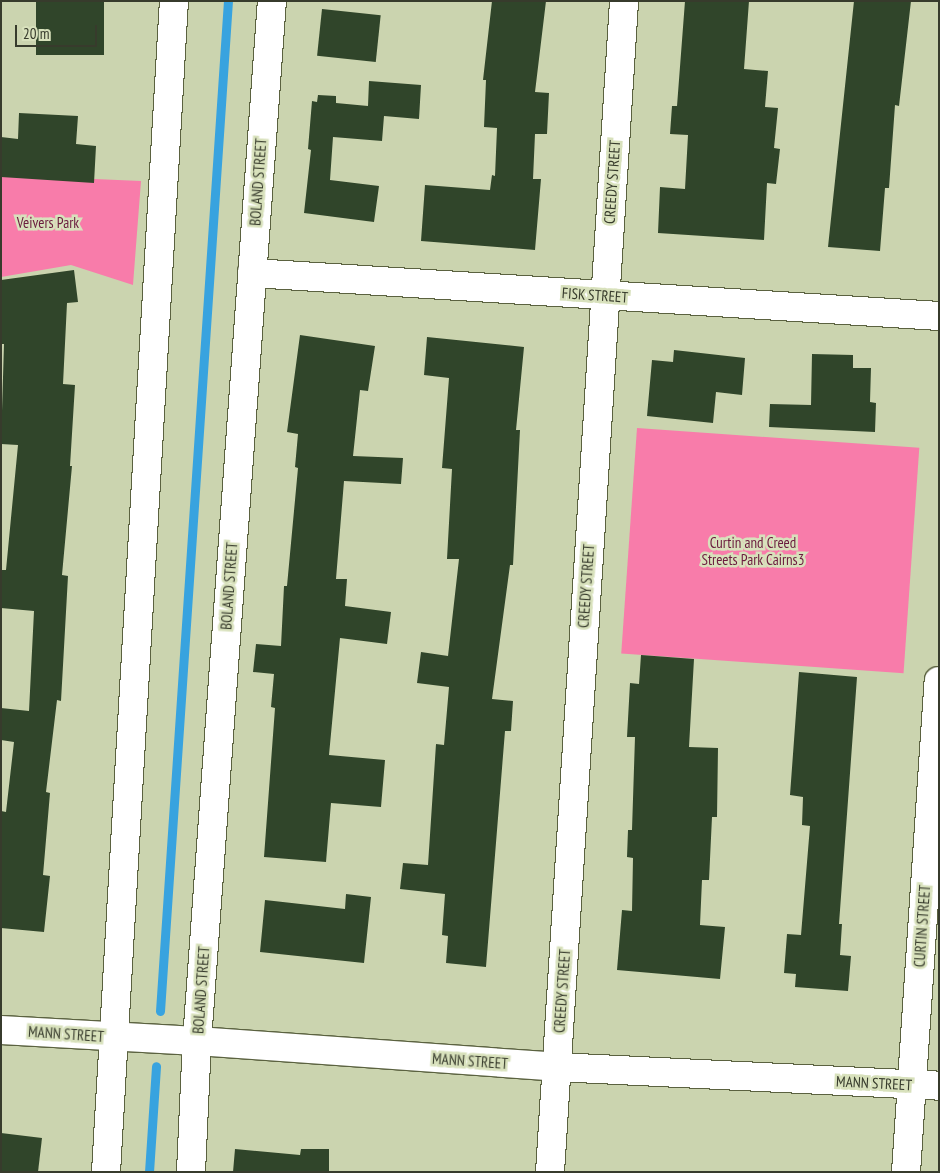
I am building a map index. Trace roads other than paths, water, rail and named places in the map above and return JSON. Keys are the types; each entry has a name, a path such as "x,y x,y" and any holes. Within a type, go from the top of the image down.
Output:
{"street":[{"path":"106,1172 174,1"},
{"name":"BOLAND STREET","path":"191,1172 197,1040 272,1"},
{"name":"CREEDY STREET","path":"550,1172 624,1"},
{"name":"FISK STREET","path":"252,273 939,316"},
{"name":"CURTIN STREET","path":"906,1172 939,681"},
{"name":"MANN STREET","path":"1,1030 115,1038 197,1040 557,1068 939,1086"}],"waterway":[{"path":"160,1011 228,1"},
{"path":"149,1172 156,1066"}],"park label":[{"name":"Veivers Park","path":"48,223"},
{"name":"Curtin and Creed Streets Park Cairns3","path":"753,550"}]}
